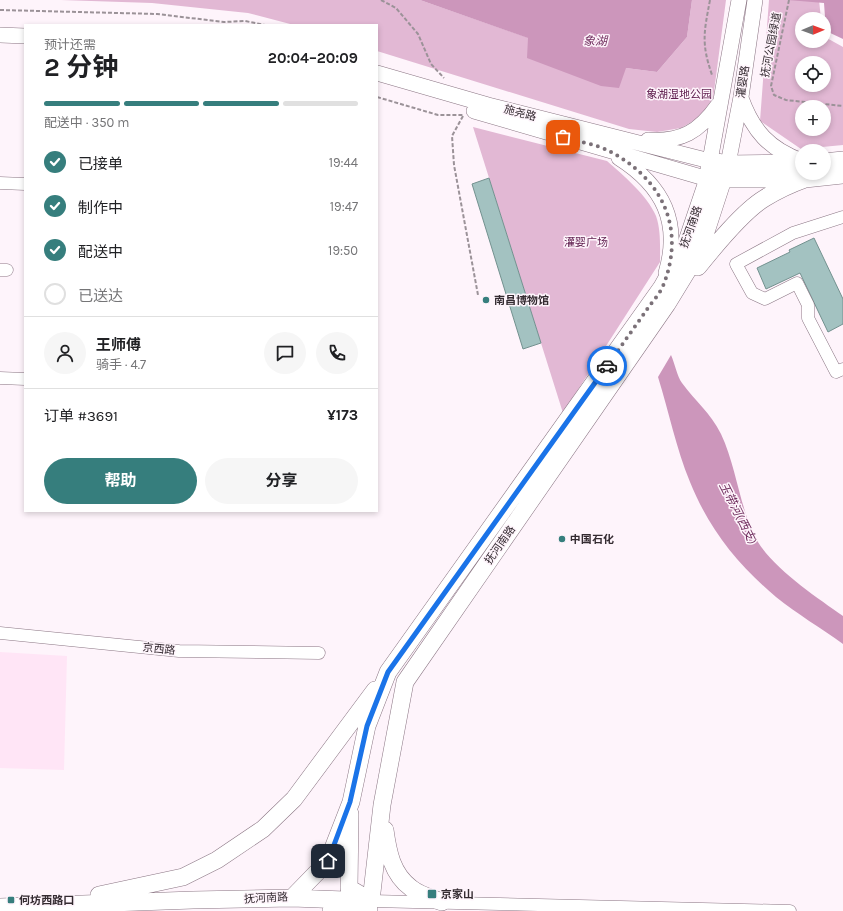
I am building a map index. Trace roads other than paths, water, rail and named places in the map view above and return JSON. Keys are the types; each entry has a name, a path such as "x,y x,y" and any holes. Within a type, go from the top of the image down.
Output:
{"highway":[{"path":"831,161 843,160"},
{"path":"710,161 728,164 795,162"},
{"name":"抚河南路","path":"371,906 382,805 405,682 667,304 700,250 716,180 710,161"},
{"name":"抚河南路","path":"0,908 193,900 292,898 328,861 350,802 367,726 388,672 662,287 686,244 716,180 728,164"},
{"path":"831,176 843,175"},
{"path":"716,180 795,179"},
{"path":"667,304 712,249 764,198 802,180"},
{"path":"30,906 129,890 183,877 217,860 263,829 294,799 388,672"},
{"path":"350,802 349,888 371,906"},
{"path":"382,805 388,853 398,874 411,889 442,902"},
{"path":"292,898 371,906"},
{"path":"331,911 371,906"}],"main road":[{"name":"灌婴路","path":"710,161 739,0"},
{"name":"灌婴路","path":"728,164 741,97 755,0"},
{"path":"0,24 24,25"},
{"path":"0,35 24,36"},
{"name":"施尧路","path":"378,73 610,144 716,180"},
{"name":"施尧路","path":"378,83 610,144 710,161"},
{"path":"741,97 747,114 758,132 784,154 795,159"},
{"path":"610,144 664,140 689,135 709,119 721,101"},
{"path":"610,144 648,180 662,200 670,220 670,260 662,287"}],"street":[{"path":"0,184 24,184"},
{"path":"843,217 793,233 736,264 752,293 765,299 797,283 808,305 808,318 836,372 843,370"},
{"path":"0,378 24,379"},
{"name":"京西路","path":"0,633 179,651 319,653"},
{"path":"371,906 442,902 592,908 790,911"}],"water":[{"name":"象湖","path":"420,0 692,0 687,37 657,72 626,68 619,88 601,86 527,58 528,38"},
{"path":"788,0 843,0 843,39 831,33 831,12 825,12 824,3"},
{"name":"玉带河(西支)","path":"671,355 682,383 708,413 721,434 749,523 761,547 781,569 794,580 843,616 843,644 784,603 762,585 737,559 715,530 706,515 685,469 658,377"}],"place":[{"name":"南昌博物馆","path":"486,300"},
{"name":"中国石化","path":"562,539"},
{"name":"京家山","path":"432,894"},
{"name":"何坊西路口","path":"11,900"}],"park label":[{"name":"象湖湿地公园","path":"679,94"},
{"name":"灌婴广场","path":"586,242"}]}
